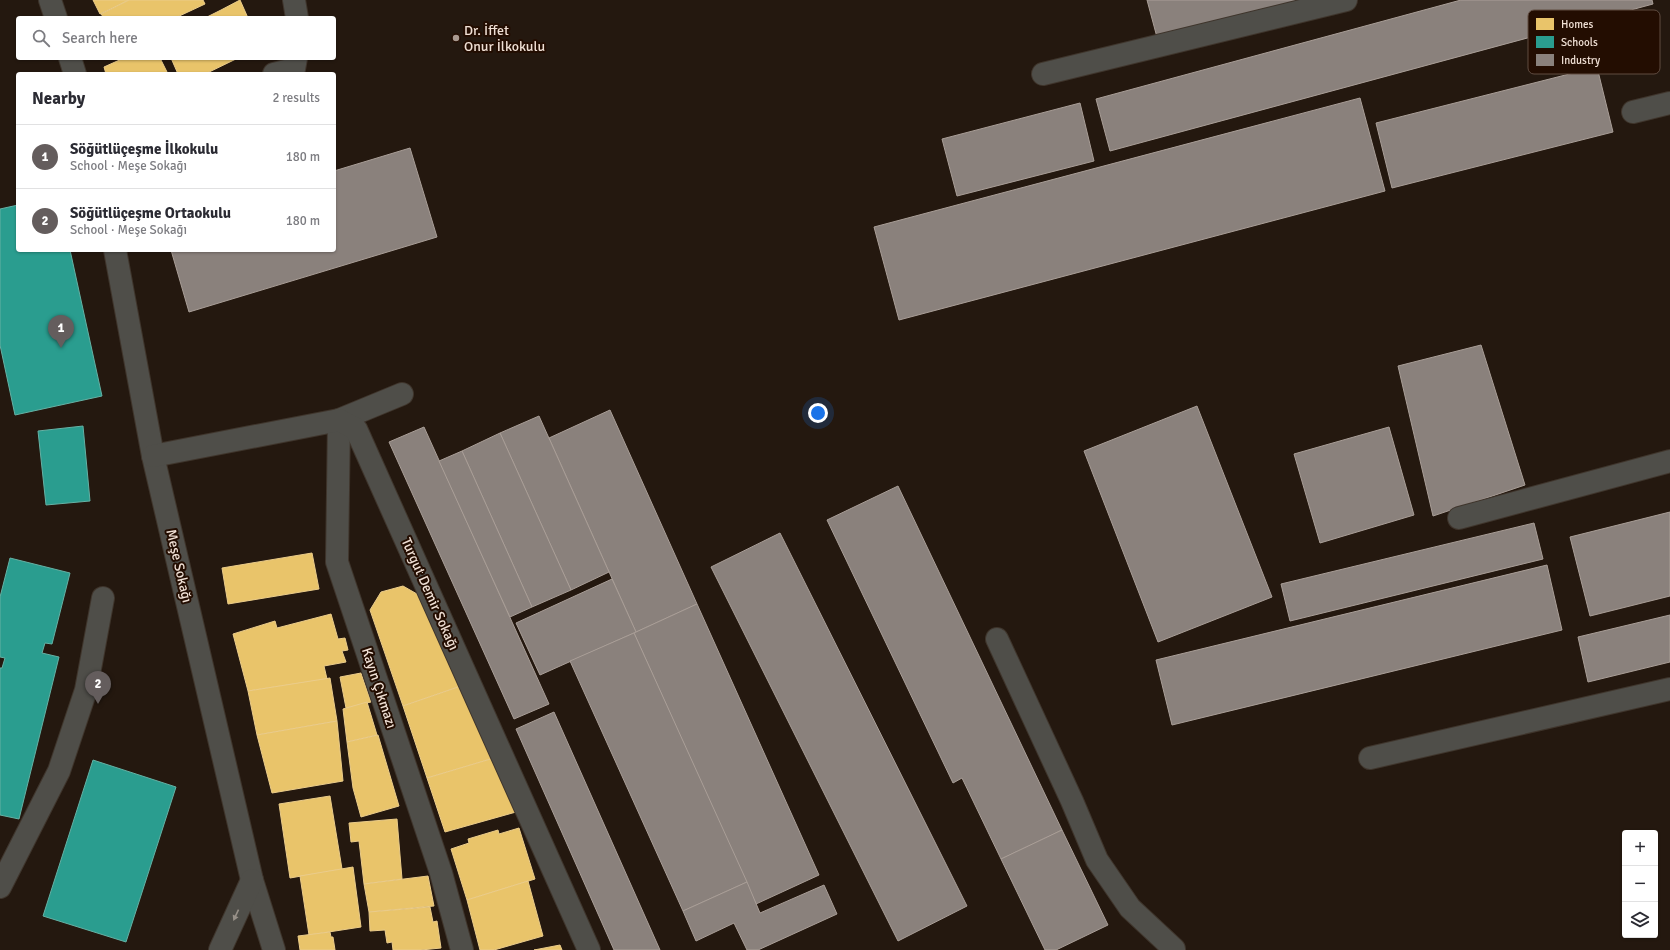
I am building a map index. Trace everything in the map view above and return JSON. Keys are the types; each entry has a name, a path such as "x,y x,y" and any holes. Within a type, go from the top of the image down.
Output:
{"street":[{"path":"50,0 55,16"},
{"path":"294,0 297,16"},
{"path":"1043,74 1346,0"},
{"path":"71,60 74,72"},
{"path":"282,72 294,69 296,60"},
{"path":"1633,112 1670,103"},
{"name":"Meşe Sokağı","path":"115,252 153,456 252,880 274,950"},
{"path":"153,456 339,420 402,394"},
{"name":"Kayın Çıkmazı","path":"339,420 337,562 441,873 462,950"},
{"name":"Turgut Demir Sokağı","path":"339,420 356,429 589,950"},
{"path":"1459,518 1670,461"},
{"path":"0,887 59,771 86,690 103,598"},
{"path":"998,639 1072,801 1097,860 1112,884 1130,908 1172,950"},
{"path":"1370,758 1670,689"},
{"path":"220,950 252,880"}],"building: Homes":[{"path":"93,0 129,0 100,14"},
{"path":"129,0 203,0 205,4 179,16 102,16 101,14"},
{"path":"240,0 247,16 209,16"},
{"path":"120,60 161,60 167,72 105,72 104,67"},
{"path":"172,60 234,60 209,72 177,72"},
{"path":"312,553 319,589 228,604 222,568"},
{"path":"403,586 431,602 464,685 403,706 370,610 381,592"},
{"path":"331,614 338,639 345,638 348,650 342,651 346,662 324,666 327,679 248,691 233,634 275,621 277,628"},
{"path":"361,673 371,702 346,708 340,677"},
{"path":"330,678 337,721 257,735 248,691"},
{"path":"464,685 494,758 427,778 403,706"},
{"path":"367,702 377,735 347,742 343,709"},
{"path":"337,721 343,781 272,793 257,735"},
{"path":"378,735 399,806 361,817 353,788 347,742"},
{"path":"494,758 516,812 445,832 427,778"},
{"path":"330,796 342,869 290,878 279,804"},
{"path":"397,819 402,879 364,884 359,841 351,842 349,823"},
{"path":"519,828 535,879 467,900 451,849 469,843 468,839 498,830 499,834"},
{"path":"353,867 361,927 309,935 300,876"},
{"path":"428,876 434,906 369,912 364,884"},
{"path":"528,881 543,936 494,950 480,950 467,900"},
{"path":"430,907 433,922 437,921 441,948 393,950 392,942 387,943 385,930 370,931 369,912"},
{"path":"330,932 331,937 333,937 335,950 300,950 298,936"},
{"path":"560,945 562,950 534,950"}],"building: Schools":[{"path":"16,205 16,252 70,252 102,396 15,415 0,345 0,209"},
{"path":"83,426 90,501 46,505 38,431"},
{"path":"10,558 70,573 52,644 45,643 42,653 59,657 19,819 0,815 0,668 2,668 5,658 0,657 0,597"},
{"path":"93,760 176,787 126,942 43,916"}],"building: Industry":[{"path":"1147,0 1314,0 1158,41"},
{"path":"1461,0 1652,0 1653,4 1631,10 1528,10 1528,38 1110,151 1096,99"},
{"path":"1569,74 1599,74 1613,132 1392,188 1376,123"},
{"path":"1360,98 1385,191 899,320 874,227"},
{"path":"1080,103 1094,161 957,196 942,139"},
{"path":"410,148 437,237 189,312 172,252 336,252 336,170"},
{"path":"1481,345 1525,485 1433,516 1398,366"},
{"path":"1197,406 1272,597 1158,642 1084,451"},
{"path":"610,410 697,604 636,632 549,438"},
{"path":"539,416 609,572 571,590 500,433"},
{"path":"424,427 549,704 514,719 389,442"},
{"path":"1389,427 1414,515 1320,543 1294,454"},
{"path":"500,433 571,590 532,607 462,451"},
{"path":"462,451 532,607 510,617 439,461"},
{"path":"898,486 1062,830 1001,859 962,778 953,783 827,520"},
{"path":"1670,512 1670,596 1590,616 1570,537"},
{"path":"1534,523 1543,559 1290,621 1281,584"},
{"path":"780,533 967,906 898,941 711,567"},
{"path":"1547,565 1562,630 1172,725 1156,660"},
{"path":"612,579 636,632 540,675 516,623"},
{"path":"697,604 819,875 756,904 634,633"},
{"path":"1670,615 1670,662 1588,682 1578,637"},
{"path":"634,633 747,882 683,911 570,661"},
{"path":"554,712 660,950 614,950 516,729"},
{"path":"1062,830 1108,925 1056,950 1045,950 1001,859"},
{"path":"747,882 760,913 824,885 837,914 758,950 747,950 734,923 696,941 683,911"}],"place":[{"name":"Dr. İffet Onur İlkokulu","path":"456,38"},
{"name":"Söğütlüçeşme İlkokulu","path":"61,348"},
{"name":"Söğütlüçeşme Ortaokulu","path":"98,704"}]}
